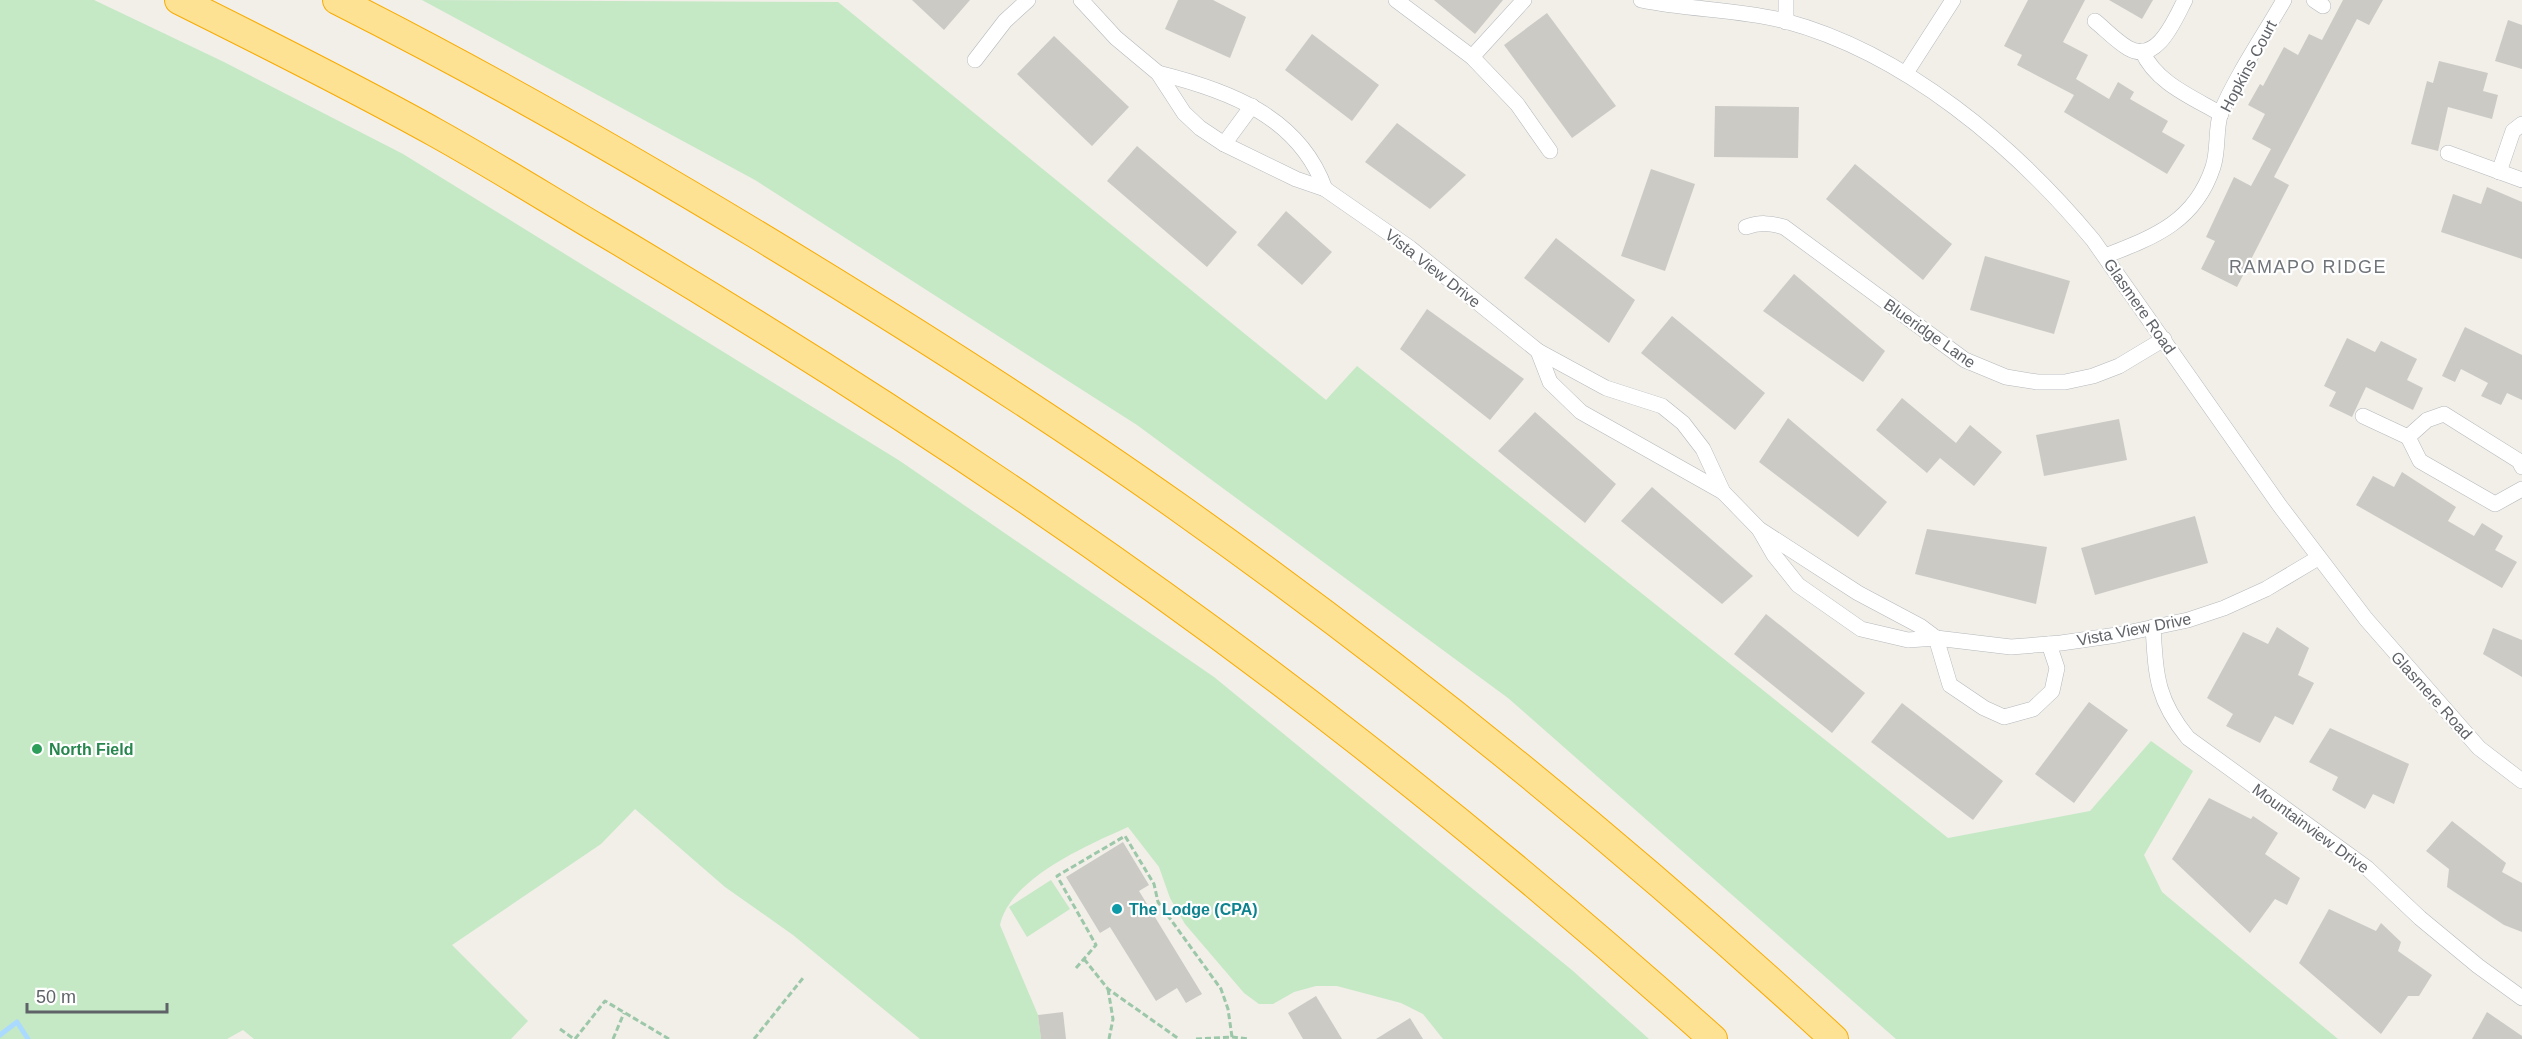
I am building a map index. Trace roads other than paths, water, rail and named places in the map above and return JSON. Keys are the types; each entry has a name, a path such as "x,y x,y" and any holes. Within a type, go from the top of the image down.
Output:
{"highway":[{"path":"179,0 345,84 483,160 768,331 962,456 1194,618 1353,738 1517,869 1713,1039"},
{"path":"337,0 511,92 651,171 920,334 1150,488 1320,610 1487,740 1649,874 1834,1039"}],"street":[{"path":"975,60 1005,21 1028,0"},
{"name":"Vista View Drive","path":"1082,0 1116,38 1158,73 1184,113 1224,144 1296,179 1325,189 1410,248 1538,351 1606,388 1662,406 1683,423 1703,449 1723,492"},
{"path":"1396,0 1472,57 1517,104 1550,151"},
{"path":"1472,57 1524,0"},
{"name":"Glasmere Road","path":"1641,0 1693,4 1762,16 1827,36 1906,73 1983,129 2023,162 2059,199 2105,256 2318,558 2366,619 2479,748 2522,781"},
{"path":"1786,0 1786,22"},
{"path":"1906,73 1953,0"},
{"path":"2095,21 2129,50 2142,51 2153,48 2163,40 2186,0"},
{"name":"Hopkins Court","path":"2105,256 2153,237 2174,224 2191,207 2204,188 2213,166 2221,114 2284,0"},
{"path":"2142,51 2148,64 2159,76 2221,114"},
{"name":"Vista View Drive","path":"1158,73 1214,90 1252,106 1280,123 1320,173 1325,189"},
{"path":"1224,144 1252,106"},
{"path":"2499,172 2513,131 2522,124"},
{"path":"2448,153 2522,180"},
{"name":"Blueridge Lane","path":"1746,227 1756,223 1771,223 1784,227 1965,360 2006,377 2037,382 2065,382 2093,376 2119,366 2164,339"},
{"name":"Vista View Drive","path":"1538,351 1550,382 1581,412 1723,492 1759,529 1858,593 1920,626 1936,638"},
{"path":"2408,437 2427,420 2444,414 2519,461 2522,467"},
{"path":"2363,416 2408,437 2420,461 2495,504 2522,489"},
{"name":"Vista View Drive","path":"1759,529 1774,555 1798,585 1861,628 1908,639 1936,638 2011,646 2049,644 2153,627 2224,608 2266,589 2318,558"},
{"name":"Mountainview Drive","path":"2153,627 2157,677 2163,700 2173,720 2188,738 2367,868 2420,918 2478,966 2522,998"},
{"path":"1936,638 1950,685 1984,708 2004,717 2033,709 2052,691 2057,668 2049,644"}],"waterway":[{"path":"0,1035 17,1022 28,1039"}],"place":[{"name":"North Field","path":"37,749"},
{"name":"The Lodge (CPA)","path":"1117,909"}],"district":[{"name":"RAMAPO RIDGE","path":"2308,267"}]}
